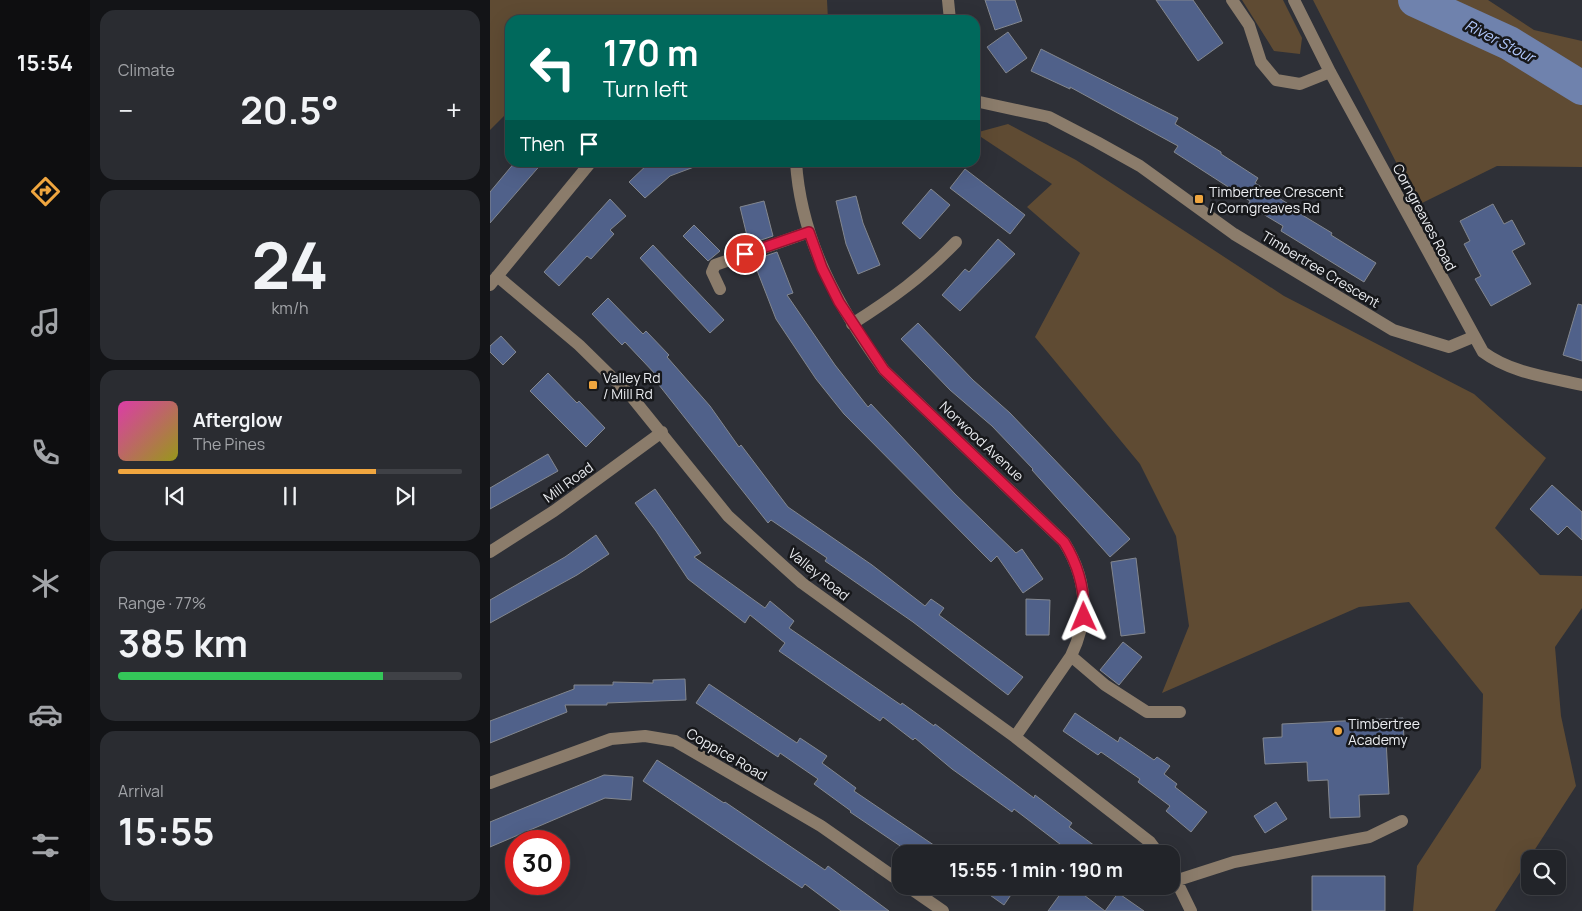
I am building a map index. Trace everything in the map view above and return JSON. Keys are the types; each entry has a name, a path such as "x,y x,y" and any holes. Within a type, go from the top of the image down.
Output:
{"street":[{"path":"948,0 950,15"},
{"path":"1232,0 1249,25 1261,62 1276,80 1300,84 1330,72"},
{"name":"Corngreaves Road","path":"1294,0 1330,72 1472,337 1483,352 1495,362 1582,385"},
{"name":"Timbertree Crescent","path":"980,101 1049,117 1097,142 1140,166 1234,234 1392,330 1449,347 1472,337"},
{"path":"493,280 587,167"},
{"name":"Norwood Avenue","path":"797,167 809,232 827,279 852,324 884,370 1064,542 1079,571 1084,603 1081,630 1071,656 1015,737"},
{"path":"720,289 712,272 715,266 809,232"},
{"path":"852,324 906,289 956,242"},
{"name":"Valley Road","path":"493,280 579,345 631,396 728,516 802,583 1015,737 1152,845"},
{"name":"Mill Road","path":"490,552 554,512 662,432"},
{"path":"1071,656 1105,685 1147,712 1180,712"},
{"name":"Coppice Road","path":"490,783 611,739 645,736 675,741 822,826 892,876"},
{"path":"1180,874 1369,837 1402,820"},
{"path":"1180,888 1191,911"},
{"path":"920,895 943,911"}],"shaded area":[{"path":"490,0 827,0 828,15 505,15 505,115 490,130"},
{"path":"1242,0 1283,0 1302,38 1300,54 1274,51"},
{"path":"1313,0 1488,0 1534,30 1582,41 1582,167 1497,166 1418,205"},
{"path":"1008,124 1076,160 1284,296 1474,394 1546,458 1495,528 1540,575 1582,576 1582,608 1555,647 1561,716 1576,786 1535,850 1521,850 1521,871 1495,911 1413,911 1417,866 1481,768 1483,694 1409,602 1359,607 1162,693 1189,626 1176,536 1140,464 1035,337 1080,253 1027,207 1052,184 980,136 980,132"}],"building":[{"path":"985,0 1015,0 1022,21 995,30"},
{"path":"1156,0 1193,0 1223,43 1198,61"},
{"path":"1008,32 1027,58 1006,73 987,47"},
{"path":"1041,49 1178,118 1175,124 1221,152 1221,154 1258,178 1255,183 1376,263 1364,282 1281,231 1283,226 1248,205 1250,201 1174,152 1178,146 1070,87 1070,89 1031,71"},
{"path":"511,167 539,167 490,223 490,192"},
{"path":"645,167 694,167 670,176 645,198 629,182"},
{"path":"965,169 1025,215 1010,234 950,188"},
{"path":"931,189 950,205 920,239 902,223"},
{"path":"856,196 863,223 880,265 858,274 846,244 836,201"},
{"path":"610,199 626,216 610,230 614,234 591,259 587,256 559,286 544,272"},
{"path":"764,201 773,236 749,244 740,207"},
{"path":"1493,204 1504,224 1512,220 1525,244 1512,251 1531,284 1491,306 1475,279 1481,276 1464,244 1470,241 1460,221"},
{"path":"694,225 720,251 708,261 683,236"},
{"path":"998,239 1015,254 960,311 942,295 965,269 969,272"},
{"path":"653,245 724,320 710,333 640,258"},
{"path":"777,252 793,293 787,295 835,365 868,407 871,404 955,494 1016,553 1022,549 1043,579 1023,593 997,556 991,562 844,414 816,379 776,319 753,260"},
{"path":"608,298 643,334 646,331 669,355 667,357 710,406 739,447 741,445 788,507 872,565 925,606 931,599 944,608 939,615 1023,677 1008,695 913,622 825,561 827,558 771,520 768,523 655,380 658,377 625,342 622,345 592,314"},
{"path":"1578,304 1582,305 1582,361 1563,355"},
{"path":"918,323 973,380 1010,413 1130,539 1110,557 1033,469 992,426 950,390 901,339"},
{"path":"501,336 516,352 503,365 490,352 490,346"},
{"path":"548,373 605,428 586,447 530,391"},
{"path":"548,454 558,471 490,509 490,488"},
{"path":"1552,485 1582,512 1582,540 1567,526 1558,535 1530,509"},
{"path":"655,489 701,553 694,557 765,608 770,601 794,621 789,628 901,705 902,703 934,726 935,724 1034,798 1035,795 1072,823 1069,827 1094,845 1061,845 1014,809 1012,812 952,769 915,738 913,740 883,717 880,721 779,651 785,643 750,615 745,623 688,579 635,503"},
{"path":"596,535 609,554 577,575 490,623 490,600 565,557"},
{"path":"1136,558 1145,633 1121,636 1111,562"},
{"path":"1026,599 1050,600 1049,635 1026,635"},
{"path":"1123,642 1142,657 1119,685 1100,670"},
{"path":"685,679 686,700 607,703 607,705 565,705 567,712 490,743 490,721 574,689 574,685 613,685 613,682 653,683 653,680"},
{"path":"709,684 797,743 800,738 827,756 822,763 856,788 854,791 934,845 899,845 850,812 814,784 818,779 780,753 778,757 696,703"},
{"path":"1075,713 1118,742 1120,737 1154,760 1157,757 1170,766 1164,774 1177,784 1175,787 1207,812 1191,832 1166,811 1170,806 1138,782 1140,779 1101,752 1098,755 1063,731"},
{"path":"1403,718 1404,740 1386,740 1389,794 1359,795 1360,817 1330,818 1328,780 1308,781 1307,762 1265,764 1263,738 1282,737 1282,724"},
{"path":"657,760 725,802 825,870 828,866 889,911 841,911 805,884 802,888 643,781"},
{"path":"604,775 633,777 631,800 605,798 530,830 505,830 505,841 490,847 490,822"},
{"path":"1276,802 1287,819 1265,833 1254,816"},
{"path":"1312,876 1385,876 1385,911 1312,911"},
{"path":"990,895 1011,895 1004,905"},
{"path":"1060,895 1084,895 1105,911 1048,911"},
{"path":"1117,895 1121,895 1144,911 1105,911"}],"waterway":[{"name":"River Stour","path":"1415,0 1509,43 1582,88"}],"place":[{"name":"Timbertree Crescent / Corngreaves Rd","path":"1199,199"},
{"name":"Valley Rd / Mill Rd","path":"593,385"},
{"name":"Timbertree Academy","path":"1338,731"}],"route":[{"path":"745,254 809,232 822,268 839,302 884,370 1023,500 1064,542 1073,556 1079,571 1083,587 1084,617"}]}
